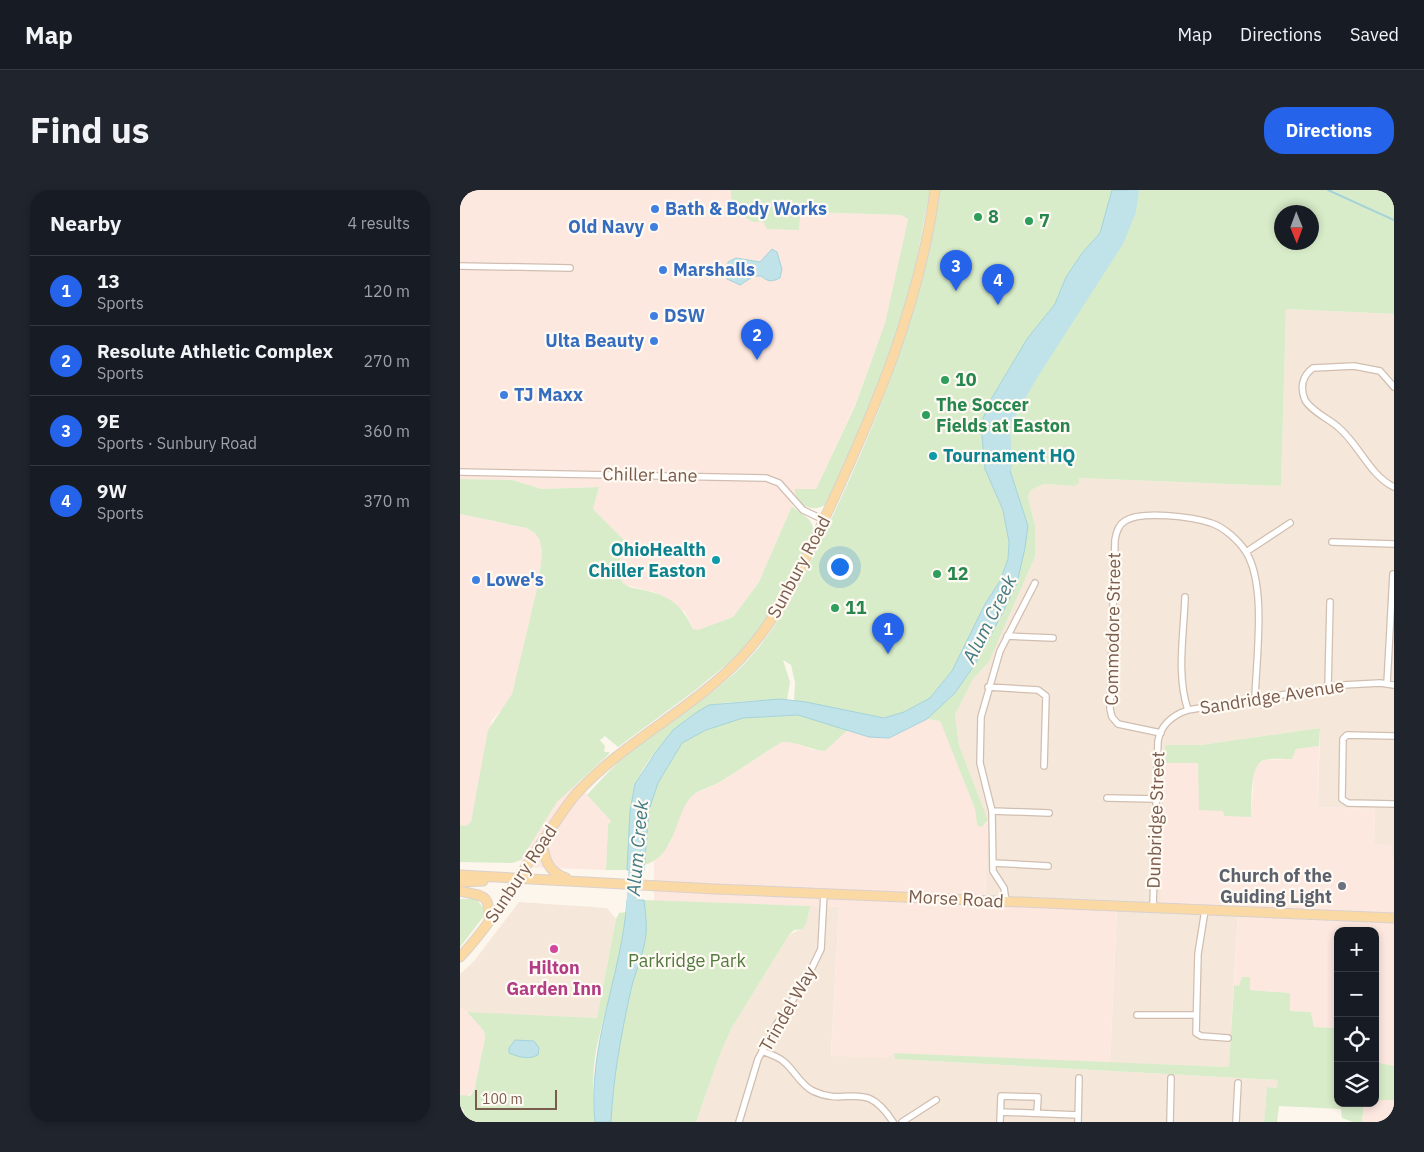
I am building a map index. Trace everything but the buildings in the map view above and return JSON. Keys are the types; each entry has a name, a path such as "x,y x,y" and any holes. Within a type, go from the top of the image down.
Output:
{"main road":[{"name":"Sunbury Road","path":"460,957 489,921 575,796 620,752 709,686 741,658 775,616 824,520 870,418 894,359 919,271 935,190"},
{"path":"542,842 548,866 557,875 576,882"},
{"name":"Morse Road","path":"460,875 1006,902 1394,918"},
{"name":"Morse Road","path":"460,882 518,879"},
{"path":"460,890 479,894 485,898 489,904 489,921"}],"street":[{"path":"460,266 570,268"},
{"path":"1394,387 1380,371 1370,368 1317,368 1309,371 1303,381 1306,402 1346,434 1377,472 1394,488"},
{"path":"1389,380 1394,372"},
{"name":"Chiller Lane","path":"460,472 766,478 779,483 802,510 824,520"},
{"name":"Commodore Street","path":"1161,733 1118,724 1112,717 1110,709 1115,540 1117,530 1124,521 1134,516 1184,517 1213,523 1232,536 1246,552"},
{"path":"1255,699 1258,599 1256,577 1246,552 1290,523"},
{"path":"1332,542 1394,544"},
{"path":"1387,684 1393,574"},
{"path":"1006,902 1004,888 995,875 993,863 992,811 979,750 981,717 988,687 1008,636 1035,584"},
{"path":"1185,597 1182,677 1184,699 1188,710"},
{"path":"1328,688 1330,602"},
{"path":"1008,636 1053,638"},
{"name":"Sandridge Avenue","path":"1161,733 1171,718 1188,710 1328,688 1394,685"},
{"path":"988,687 1038,690 1044,694 1047,706 1044,766"},
{"name":"Dunbridge Street","path":"1153,907 1158,741 1161,733"},
{"path":"1394,736 1347,734 1344,739 1342,799 1348,803 1394,804"},
{"path":"1107,798 1156,799"},
{"path":"992,811 1049,813"},
{"path":"993,863 1048,866"},
{"name":"Trindel Way","path":"739,1122 762,1051 807,978 821,949 824,893"},
{"path":"1205,910 1198,954 1196,1015 1198,1035 1228,1038"},
{"path":"1137,1015 1196,1015"},
{"path":"762,1051 782,1060 811,1090 821,1094 870,1098 884,1107 893,1122"},
{"path":"1078,1122 1079,1078"},
{"path":"1170,1122 1171,1078"},
{"path":"1236,1122 1238,1083"},
{"path":"1000,1122 1001,1096 1038,1097 1037,1113"},
{"path":"902,1122 936,1100"},
{"path":"1001,1112 1078,1115"}],"shaded area":[{"path":"460,190 731,190 731,218 743,216 753,222 800,217 808,212 901,215 908,219 885,323 855,405 816,489 795,493 796,497 759,582 733,617 698,630 693,629 685,612 654,592 625,585 620,580 619,561 626,542 593,509 599,487 542,489 512,480 460,479 460,476 690,481 690,473 460,468"},
{"path":"1286,309 1394,314 1394,858 1391,858 1374,844 1375,809 1318,807 1320,728 1201,745 1166,745 1238,913 1229,1065 1227,1067 1110,1063 1117,907 985,901 988,820 959,745 955,715 973,679 989,662 1035,557 1035,525 1028,497 1031,490 1044,484 1074,486 1079,478 1281,486"},
{"path":"460,514 525,528 535,533 540,541 542,553 539,580 512,694 506,705 492,720 471,822 466,826 460,825"},
{"path":"927,719 940,721 975,809 977,825 985,825 988,820 985,901 1117,907 1110,1063 894,1053 887,1058 831,1056 839,907 654,901 654,862 670,843 682,809 692,795 719,783 782,742 791,741 813,750 825,751 848,730 869,737 889,738"},
{"path":"1319,746 1318,807 1375,809 1374,844 1392,845 1391,858 1394,858 1394,1066 1379,1063 1379,927 1334,927 1334,1028 1314,1027 1311,1012 1290,1011 1290,993 1250,990 1250,978 1239,986 1234,985 1238,913 1160,909 1165,763 1198,763 1223,811 1251,816 1254,774 1258,764 1264,760 1292,759 1296,749"},
{"path":"576,783 611,821 608,825 606,870 521,867 521,860 557,802"},
{"path":"519,902 607,908 616,919 597,1018 485,1014 467,1012 460,1008 460,974 474,961"},
{"path":"810,906 839,907 831,1055 894,1053 895,1059 1278,1080 1278,1088 1267,1087 1264,1122 696,1122 731,1029 789,935 803,928 807,922"},
{"path":"460,1008 467,1012 484,1031 485,1037 474,1091 467,1097 460,1095"},
{"path":"1379,1100 1394,1100 1394,1122 1362,1122 1364,1107 1379,1107"}],"green space":[{"path":"731,190 930,190 911,290 877,395 827,503 817,508 811,508 802,504 798,500 795,489 816,489 855,406 885,323 908,219 901,215 808,212 800,217 799,230 767,229 763,222 753,222 743,216 731,218"},
{"name":"The Soccer Fields at Easton","path":"939,190 1112,190 1100,233 1083,252 1066,277 1055,304 1027,339 990,401 985,468 1003,510 1009,542 1008,559 1000,581 985,604 952,671 930,698 904,712 884,718 794,701 795,683 791,665 783,660 790,682 787,700 759,700 708,706 687,720 654,753 635,787 629,828 627,870 606,870 608,825 611,821 587,795 633,749 729,679 766,638 787,605 806,571 843,495 879,411 909,324 921,280"},
{"path":"1134,190 1394,190 1394,314 1286,309 1281,486 1079,478 1079,483 1074,486 1044,484 1031,490 1028,497 1035,525 1035,557 989,662 973,679 955,715 959,745 988,820 982,827 977,825 975,809 940,721 927,719 955,693 977,661 1017,583 1028,526 1005,455 1005,425 1031,378 1068,324 1072,308 1100,263 1119,241 1131,211"},
{"path":"460,479 512,480 542,489 599,487 593,509 626,542 619,565 622,581 630,587 653,592 668,599 680,608 693,629 698,630 733,617 759,582 792,506 810,520 813,528 813,533 773,612 736,660 731,661 693,692 618,747 605,736 600,740 605,746 604,752 609,752 609,754 557,802 521,860 512,863 460,862 460,825 466,826 471,822 488,730 512,694 539,580 542,553 540,541 535,533 526,528 460,514"},
{"path":"798,715 848,730 825,751 782,742 720,782 696,793 690,798 685,807 668,846 654,861 644,865 649,810 658,783 682,743 706,730 743,718"},
{"path":"1320,728 1319,746 1296,749 1292,759 1267,759 1259,763 1254,777 1251,817 1224,816 1223,811 1199,810 1198,763 1165,763 1165,745 1201,745"},
{"path":"460,899 476,899 483,907 487,907 484,916 460,947"},
{"name":"Parkridge Park","path":"644,900 810,906 807,922 803,929 794,930 789,935 731,1029 696,1122 604,1122 634,920"},
{"path":"626,912 619,959 595,1058 593,1090 595,1122 463,1122 464,1111 460,1107 460,1095 470,1096 474,1091 485,1038 484,1031 467,1012 597,1018 616,919 619,913"},
{"path":"1242,977 1250,977 1250,990 1290,993 1290,1011 1311,1012 1314,1027 1334,1028 1334,1107 1364,1107 1362,1122 1353,1122 1342,1118 1341,1109 1279,1106 1277,1122 1264,1122 1267,1087 1277,1088 1278,1080 895,1059 894,1053 1227,1067 1229,1065 1234,985 1239,986"},
{"path":"1379,1063 1394,1066 1394,1100 1379,1100"}],"water":[{"path":"1112,190 1134,190 1131,211 1119,241 1100,263 1072,308 1068,324 1031,378 1005,425 1005,455 1028,526 1025,548 1017,583 1003,612 977,661 955,693 927,719 889,738 869,737 798,715 743,718 706,730 682,743 658,783 649,810 644,871 627,870 630,811 635,784 673,730 697,712 709,705 780,699 806,702 884,718 904,712 930,698 952,671 985,604 1000,581 1008,559 1009,542 1003,510 985,469 981,424 990,401 1027,339 1055,304 1066,277 1083,252 1100,233"},
{"path":"772,249 777,252 782,269 780,278 770,281 761,276 754,276 740,285 727,279 728,262 736,258 760,262"},
{"path":"627,900 644,900 646,935 631,988 616,1073 611,1122 595,1122 594,1093 596,1065 600,1038 619,956"},
{"path":"515,1040 534,1041 539,1048 538,1055 524,1057 509,1053 509,1048"}],"waterway":[{"name":"Alum Creek","path":"1007,467 1005,425 1031,378 1119,241 1131,211 1134,190"},
{"path":"1328,190 1394,220"},
{"name":"Alum Creek","path":"631,913 634,858"}],"place":[{"name":"Bath & Body Works","path":"655,209"},
{"name":"8","path":"978,217"},
{"name":"7","path":"1029,221"},
{"name":"Old Navy","path":"654,227"},
{"name":"Marshalls","path":"663,270"},
{"name":"9E","path":"956,291"},
{"name":"9W","path":"998,305"},
{"name":"DSW","path":"654,316"},
{"name":"Ulta Beauty","path":"654,341"},
{"name":"Resolute Athletic Complex","path":"757,360"},
{"name":"10","path":"945,380"},
{"name":"TJ Maxx","path":"504,395"},
{"name":"The Soccer Fields at Easton","path":"926,415"},
{"name":"Tournament HQ","path":"933,456"},
{"name":"OhioHealth Chiller Easton","path":"716,560"},
{"name":"12","path":"937,574"},
{"name":"Lowe's","path":"476,580"},
{"name":"11","path":"835,608"},
{"name":"13","path":"888,654"},
{"name":"Church of the Guiding Light","path":"1342,886"},
{"name":"Hilton Garden Inn","path":"554,949"}]}
